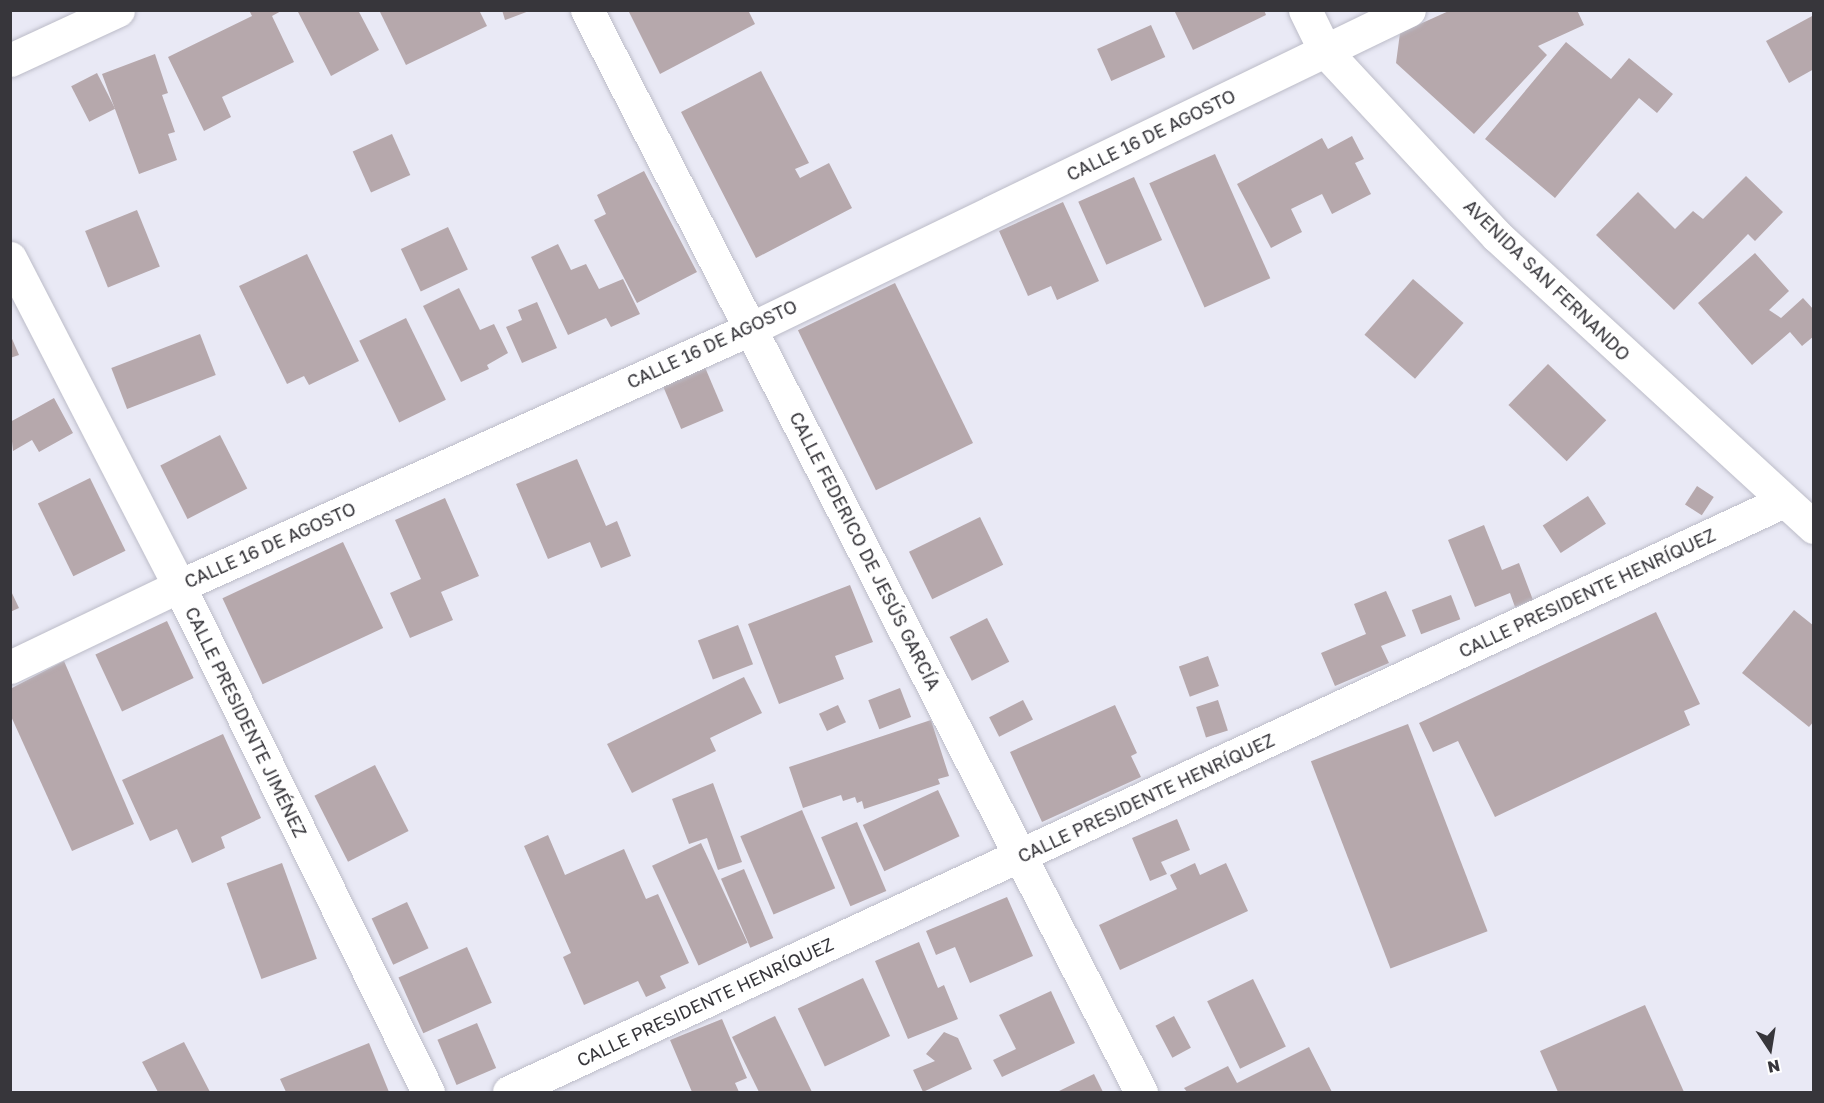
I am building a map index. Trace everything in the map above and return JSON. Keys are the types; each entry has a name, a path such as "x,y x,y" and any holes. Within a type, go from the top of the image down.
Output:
{"street":[{"path":"10,60 118,10"},
{"name":"CALLE FEDERICO DE JESÚS GARCÍA","path":"587,10 1141,1092"},
{"name":"AVENIDA SAN FERNANDO","path":"1305,10 1325,51 1497,236 1782,502 1814,527"},
{"name":"CALLE 16 DE AGOSTO","path":"10,667 179,586 750,329 1409,10"},
{"name":"CALLE PRESIDENTE JIMÉNEZ","path":"10,258 179,586 428,1092"},
{"name":"CALLE PRESIDENTE HENRÍQUEZ","path":"509,1092 1782,502"}],"building":[{"path":"249,10 283,10 272,16 294,62 222,97 231,117 204,131 168,57 252,16"},
{"path":"297,10 358,10 379,50 331,76"},
{"path":"379,10 479,10 487,26 406,65"},
{"path":"502,10 529,10 529,11 505,20"},
{"path":"628,10 748,10 755,24 660,74"},
{"path":"1174,10 1264,10 1266,15 1193,50"},
{"path":"1451,10 1577,10 1584,25 1538,46 1547,55 1474,134 1396,63 1400,33"},
{"path":"1814,15 1814,69 1789,83 1766,41"},
{"path":"1151,25 1165,57 1111,81 1097,49"},
{"path":"1566,42 1611,79 1629,58 1673,94 1657,113 1639,98 1555,198 1485,139"},
{"path":"155,54 168,93 162,95 175,132 168,134 177,160 139,174 102,74"},
{"path":"761,71 809,163 795,169 800,178 829,163 852,208 756,258 681,112"},
{"path":"97,73 115,109 89,122 71,86"},
{"path":"392,134 410,175 371,193 353,151"},
{"path":"1352,136 1364,159 1355,163 1371,194 1332,214 1322,194 1291,209 1302,232 1271,248 1237,184 1322,138 1328,149"},
{"path":"1215,154 1270,278 1205,308 1149,183"},
{"path":"644,171 697,272 637,303 594,220 606,214 597,195"},
{"path":"1746,176 1783,212 1755,241 1748,234 1674,310 1596,235 1638,192 1675,229 1693,211 1703,219"},
{"path":"1134,177 1162,240 1106,265 1078,202"},
{"path":"1063,202 1099,281 1057,300 1051,286 1028,296 999,231"},
{"path":"137,210 160,267 108,288 85,231"},
{"path":"448,227 468,270 421,292 401,249"},
{"path":"558,244 571,270 586,264 599,289 623,279 640,314 611,327 606,318 568,335 531,257"},
{"path":"1755,253 1789,291 1769,310 1781,318 1803,298 1814,310 1814,336 1802,346 1790,332 1752,365 1698,303"},
{"path":"307,254 359,361 309,385 304,376 287,384 239,286"},
{"path":"1413,279 1464,323 1415,379 1364,335"},
{"path":"895,283 973,443 876,490 798,330"},
{"path":"459,288 480,330 494,324 508,353 487,365 489,369 461,382 423,306"},
{"path":"537,302 557,348 522,363 506,327 522,320 518,310"},
{"path":"406,318 446,400 399,423 359,341"},
{"path":"10,334 19,355 10,358"},
{"path":"200,334 216,375 127,409 111,368"},
{"path":"1548,364 1606,420 1567,461 1508,405"},
{"path":"704,365 724,411 681,429 662,383"},
{"path":"54,398 73,433 39,452 32,440 13,451 10,422"},
{"path":"220,435 247,488 188,519 160,465"},
{"path":"577,459 606,526 617,521 631,556 601,568 590,542 548,559 516,484"},
{"path":"90,478 126,551 73,576 38,503"},
{"path":"1697,486 1714,497 1702,515 1685,504"},
{"path":"1588,496 1606,524 1561,553 1543,525"},
{"path":"445,498 479,576 441,592 453,620 410,638 390,593 421,579 395,520"},
{"path":"980,517 1003,565 932,599 909,552"},
{"path":"1484,525 1502,570 1519,563 1533,600 1515,607 1510,593 1475,607 1448,540"},
{"path":"343,542 383,628 263,684 222,598"},
{"path":"850,585 873,642 835,656 844,679 779,704 748,624"},
{"path":"10,589 19,608 10,612"},
{"path":"1386,591 1406,636 1381,646 1389,663 1335,686 1321,653 1366,634 1354,604"},
{"path":"1451,595 1460,619 1421,634 1412,610"},
{"path":"1794,610 1814,626 1814,721 1809,727 1742,673"},
{"path":"1656,612 1700,704 1684,711 1690,725 1495,817 1458,741 1433,752 1419,723"},
{"path":"987,618 1009,662 972,681 950,637"},
{"path":"167,621 194,678 122,711 95,654"},
{"path":"738,625 753,664 713,680 698,640"},
{"path":"1208,656 1219,686 1190,697 1179,667"},
{"path":"64,661 134,824 72,851 10,714 10,689"},
{"path":"744,677 762,713 710,738 716,751 632,793 607,744"},
{"path":"900,688 911,717 879,729 868,700"},
{"path":"1023,700 1033,720 999,737 989,717"},
{"path":"1218,700 1228,730 1206,738 1196,707"},
{"path":"838,705 846,722 827,731 819,714"},
{"path":"1115,705 1137,753 1131,756 1141,777 1042,822 1010,752"},
{"path":"931,720 949,776 938,779 940,784 864,809 862,801 857,803 855,797 843,801 841,795 803,808 789,767"},
{"path":"1408,724 1488,931 1390,969 1311,761"},
{"path":"223,734 261,818 221,837 225,848 192,863 177,829 150,841 122,780"},
{"path":"375,765 409,831 348,862 314,796"},
{"path":"713,783 742,862 718,870 707,838 689,844 672,799"},
{"path":"938,790 960,836 884,871 863,825"},
{"path":"802,810 835,888 774,914 740,836"},
{"path":"1177,819 1190,850 1161,862 1167,874 1150,881 1132,838"},
{"path":"857,822 886,891 850,906 821,837"},
{"path":"548,835 565,875 624,849 646,899 658,894 689,963 660,976 666,988 646,997 638,981 584,1005 563,957 571,953 524,846"},
{"path":"701,843 747,943 699,966 652,866"},
{"path":"282,863 317,959 261,979 227,883"},
{"path":"1195,863 1200,875 1226,863 1248,911 1120,970 1099,925 1177,889 1170,875"},
{"path":"744,869 773,938 750,948 721,879"},
{"path":"1007,897 1033,956 970,983 955,947 936,955 926,931"},
{"path":"407,902 429,948 393,965 372,918"},
{"path":"919,942 938,988 944,985 958,1019 908,1039 875,961"},
{"path":"467,947 492,1003 423,1033 398,978"},
{"path":"863,978 890,1036 825,1066 798,1008"},
{"path":"1253,979 1286,1046 1240,1069 1207,1001"},
{"path":"1051,991 1075,1043 1002,1077 993,1060 1016,1049 999,1015"},
{"path":"1645,1005 1684,1092 1558,1092 1540,1051"},
{"path":"775,1016 812,1092 759,1092 732,1037"},
{"path":"1174,1016 1191,1048 1172,1058 1155,1026"},
{"path":"722,1019 747,1078 735,1083 739,1092 692,1092 670,1040"},
{"path":"477,1023 496,1068 457,1085 437,1040"},
{"path":"944,1032 958,1038 972,1069 923,1092 913,1070 935,1061 926,1054"},
{"path":"184,1042 210,1092 158,1092 142,1062"},
{"path":"369,1043 389,1092 286,1092 280,1079"},
{"path":"1309,1047 1332,1092 1187,1092 1184,1088 1228,1066 1237,1083"},
{"path":"1094,1074 1103,1092 1057,1092"}]}
